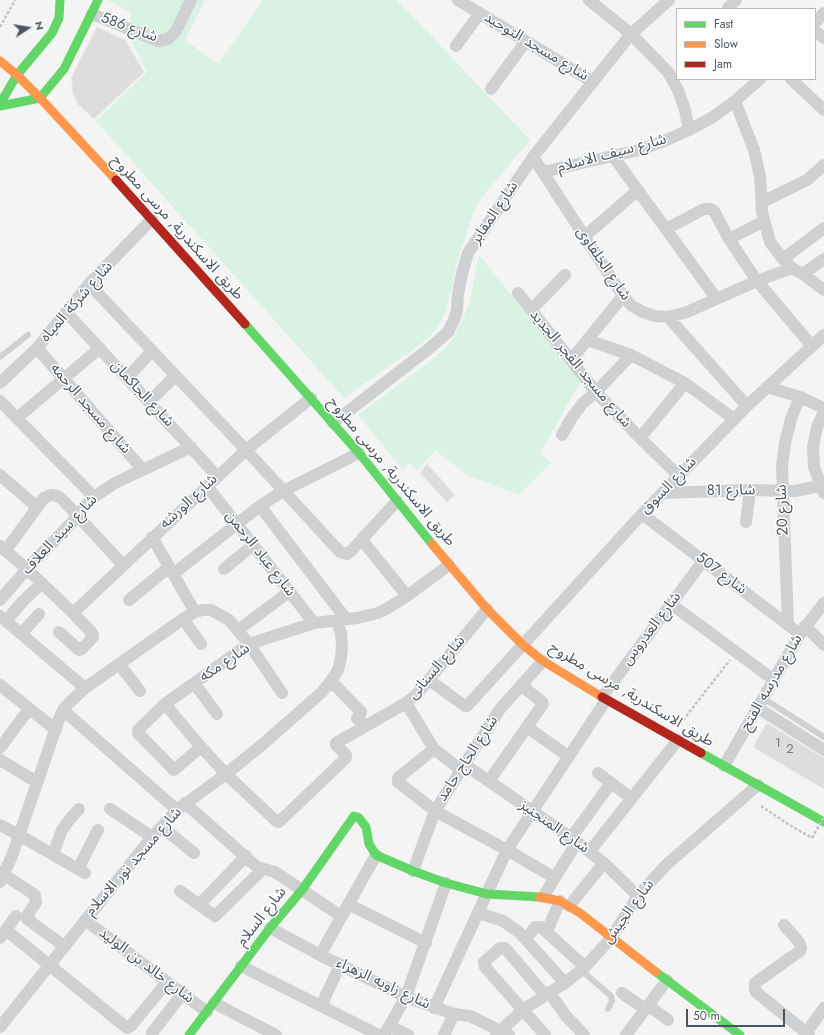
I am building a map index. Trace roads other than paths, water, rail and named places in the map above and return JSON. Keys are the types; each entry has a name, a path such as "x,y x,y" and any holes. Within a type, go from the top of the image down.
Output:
{"main road":[{"path":"0,105 17,74 52,33 59,18 60,0"},
{"path":"0,105 40,98 64,69 98,0"},
{"name":"طريق الاسكندرية, مرسى مطروح","path":"0,61 17,74 152,219 333,422 449,565 487,609 524,645 543,660 604,699 824,822"},
{"name":"شارع السلام","path":"189,1035 270,928 302,890 354,816 359,818 366,827 369,844 376,855"},
{"path":"376,855 446,883 487,894 543,897 564,904 580,912 611,938 740,1035"}],"street":[{"name":"شارع 586","path":"92,14 158,41 168,39 176,31 191,0"},
{"name":"شارع مسجد التوحيد","path":"458,0 593,82"},
{"path":"589,0 631,34 668,72 678,90 685,110 689,130"},
{"name":"شارع المقابر","path":"333,422 431,347 448,332 457,310 459,288 468,253 533,157 631,34 669,0"},
{"path":"456,46 480,13"},
{"path":"816,22 824,13"},
{"path":"816,32 824,38"},
{"path":"491,89 526,42"},
{"name":"شارع سيف الاسلام","path":"543,172 645,148 689,130 713,117 735,101 759,80"},
{"path":"792,80 824,110"},
{"path":"735,101 754,150 760,176 764,222 770,242 792,268 803,274 824,290"},
{"path":"613,156 716,298"},
{"name":"شارع الخلفاوى","path":"533,157 623,296 632,306 643,312 655,316 668,317 687,312 716,298 792,268"},
{"path":"762,202 807,180 824,165"},
{"path":"584,237 638,190"},
{"path":"666,229 708,208 714,211 729,238 757,281 817,346"},
{"name":"شارع شركة المياه","path":"0,383 37,348 89,284 152,219"},
{"path":"729,238 764,222"},
{"path":"783,259 824,228"},
{"path":"803,274 824,259"},
{"path":"531,310 565,275"},
{"path":"89,284 340,552 348,554 397,501"},
{"name":"شارع مسجد الفجر الجديد","path":"518,293 596,392 679,476"},
{"path":"571,360 623,296"},
{"name":"شارع الجاكمان","path":"66,312 217,476"},
{"path":"668,317 747,406"},
{"name":"شارع السوق","path":"429,680 466,706 524,645 662,493 767,387 817,346 824,335"},
{"path":"588,340 631,355 685,383 734,419"},
{"name":"شارع مسجد الرحمه","path":"37,348 143,470"},
{"path":"17,418 100,348"},
{"path":"127,378 152,351"},
{"path":"562,435 574,414 582,404 596,392 631,355"},
{"path":"149,402 175,376"},
{"path":"640,438 685,383"},
{"path":"767,387 800,397 824,408"},
{"name":"شارع 20","path":"788,625 782,466 785,443 791,419 800,397"},
{"name":"شارع الورشه","path":"73,613 217,476 246,450 311,398"},
{"path":"0,401 94,497"},
{"path":"823,488 814,467 813,447 817,427 824,412"},
{"name":"شارع سيد العلاف","path":"0,600 5,586 27,569 94,497 115,483 191,447"},
{"path":"129,600 283,491 359,453"},
{"path":"0,475 38,507"},
{"name":"شارع عباد الرحمن","path":"207,486 314,623"},
{"name":"شارع 81","path":"662,493 750,490 795,491 823,488"},
{"path":"746,522 750,490"},
{"path":"59,632 79,650 92,639 92,633 73,613 3,548 47,496 55,495 62,499 123,565"},
{"path":"260,506 341,620"},
{"name":"شارع 507","path":"642,514 788,625 802,630 824,645"},
{"path":"152,537 195,612"},
{"path":"362,540 407,596"},
{"path":"224,569 253,545"},
{"name":"شارع العدروس","path":"434,1008 508,850 569,757 604,699 703,561"},
{"name":"شارع مكه","path":"201,748 174,770 138,733 138,728 165,704 249,644 314,623 341,620 378,613 407,596 449,565"},
{"path":"42,583 3,619 85,688"},
{"path":"238,630 289,592"},
{"name":"شارع مدرسه الفتح","path":"724,766 802,630 824,603"},
{"path":"671,604 774,680"},
{"name":"شارع السنانى","path":"226,774 276,821 279,822 346,759 346,755 336,744 337,742 406,703 418,693 487,609"},
{"path":"64,946 28,919 28,916 36,902 35,895 1,876 19,835 59,719 70,702 85,688 183,619 195,612 203,610 211,610 229,620 249,644 282,693"},
{"path":"21,634 39,614"},
{"path":"183,619 201,644"},
{"name":"شارع مسجد نور الاسلام","path":"0,1027 152,837 181,806 226,774 322,692 338,670 342,645 341,620"},
{"name":"شارع الحاج حامد","path":"413,871 435,811 462,767 500,709 543,660"},
{"path":"119,664 140,691"},
{"path":"331,681 361,712 357,718 366,726"},
{"path":"194,683 217,714"},
{"path":"0,685 56,730"},
{"path":"489,781 543,704 521,686"},
{"name":"شارع المنجنيز","path":"406,703 434,749 462,767 489,781 574,840 604,863 638,896"},
{"path":"760,703 824,750"},
{"path":"165,704 201,748 226,774"},
{"path":"0,748 29,709"},
{"path":"64,710 181,806 246,856 257,867 275,872 341,916"},
{"path":"527,727 569,757"},
{"path":"590,852 674,738"},
{"path":"434,749 398,778 398,782 435,811 508,850 555,878"},
{"path":"0,760 37,782"},
{"path":"598,773 631,798"},
{"path":"543,897 555,878 574,840 611,783"},
{"name":"شارع الجيش","path":"501,1034 524,1009 565,983 583,968 611,938 638,896 666,865 758,785"},
{"path":"53,854 62,830 70,818 79,809"},
{"path":"110,809 152,837"},
{"path":"0,826 19,835 81,871 98,830"},
{"path":"162,827 194,853"},
{"path":"320,955 376,855"},
{"path":"199,905 246,856"},
{"path":"547,931 564,904 604,863"},
{"path":"180,891 215,916 263,869"},
{"path":"408,1035 386,1031 406,997 446,883"},
{"path":"348,904 426,943"},
{"path":"478,913 503,921 520,932 565,983"},
{"path":"16,916 3,934 49,964 127,1028 131,1026 167,982"},
{"name":"شارع خالد بن الوليد","path":"85,920 183,993 211,1007 276,1035"},
{"path":"784,926 799,942 801,948 800,951 755,984 754,990 807,1034 824,1008"},
{"path":"526,939 535,927 542,927 583,968"},
{"name":"شارع زاويه الزهراء","path":"270,928 320,955 406,997 454,1014 470,1016 501,1034"},
{"path":"546,1035 484,965 484,962 500,948 505,948 584,1035"},
{"path":"320,1006 340,965"},
{"path":"241,966 379,1035"},
{"path":"631,1033 647,1007 667,980"},
{"path":"622,992 668,1020"},
{"path":"152,1033 183,993"},
{"path":"444,1035 454,1014"}],"lane":[{"path":"0,357 28,335"},
{"path":"760,703 824,737"},
{"path":"583,968 611,996 612,1001 608,1008"}]}
